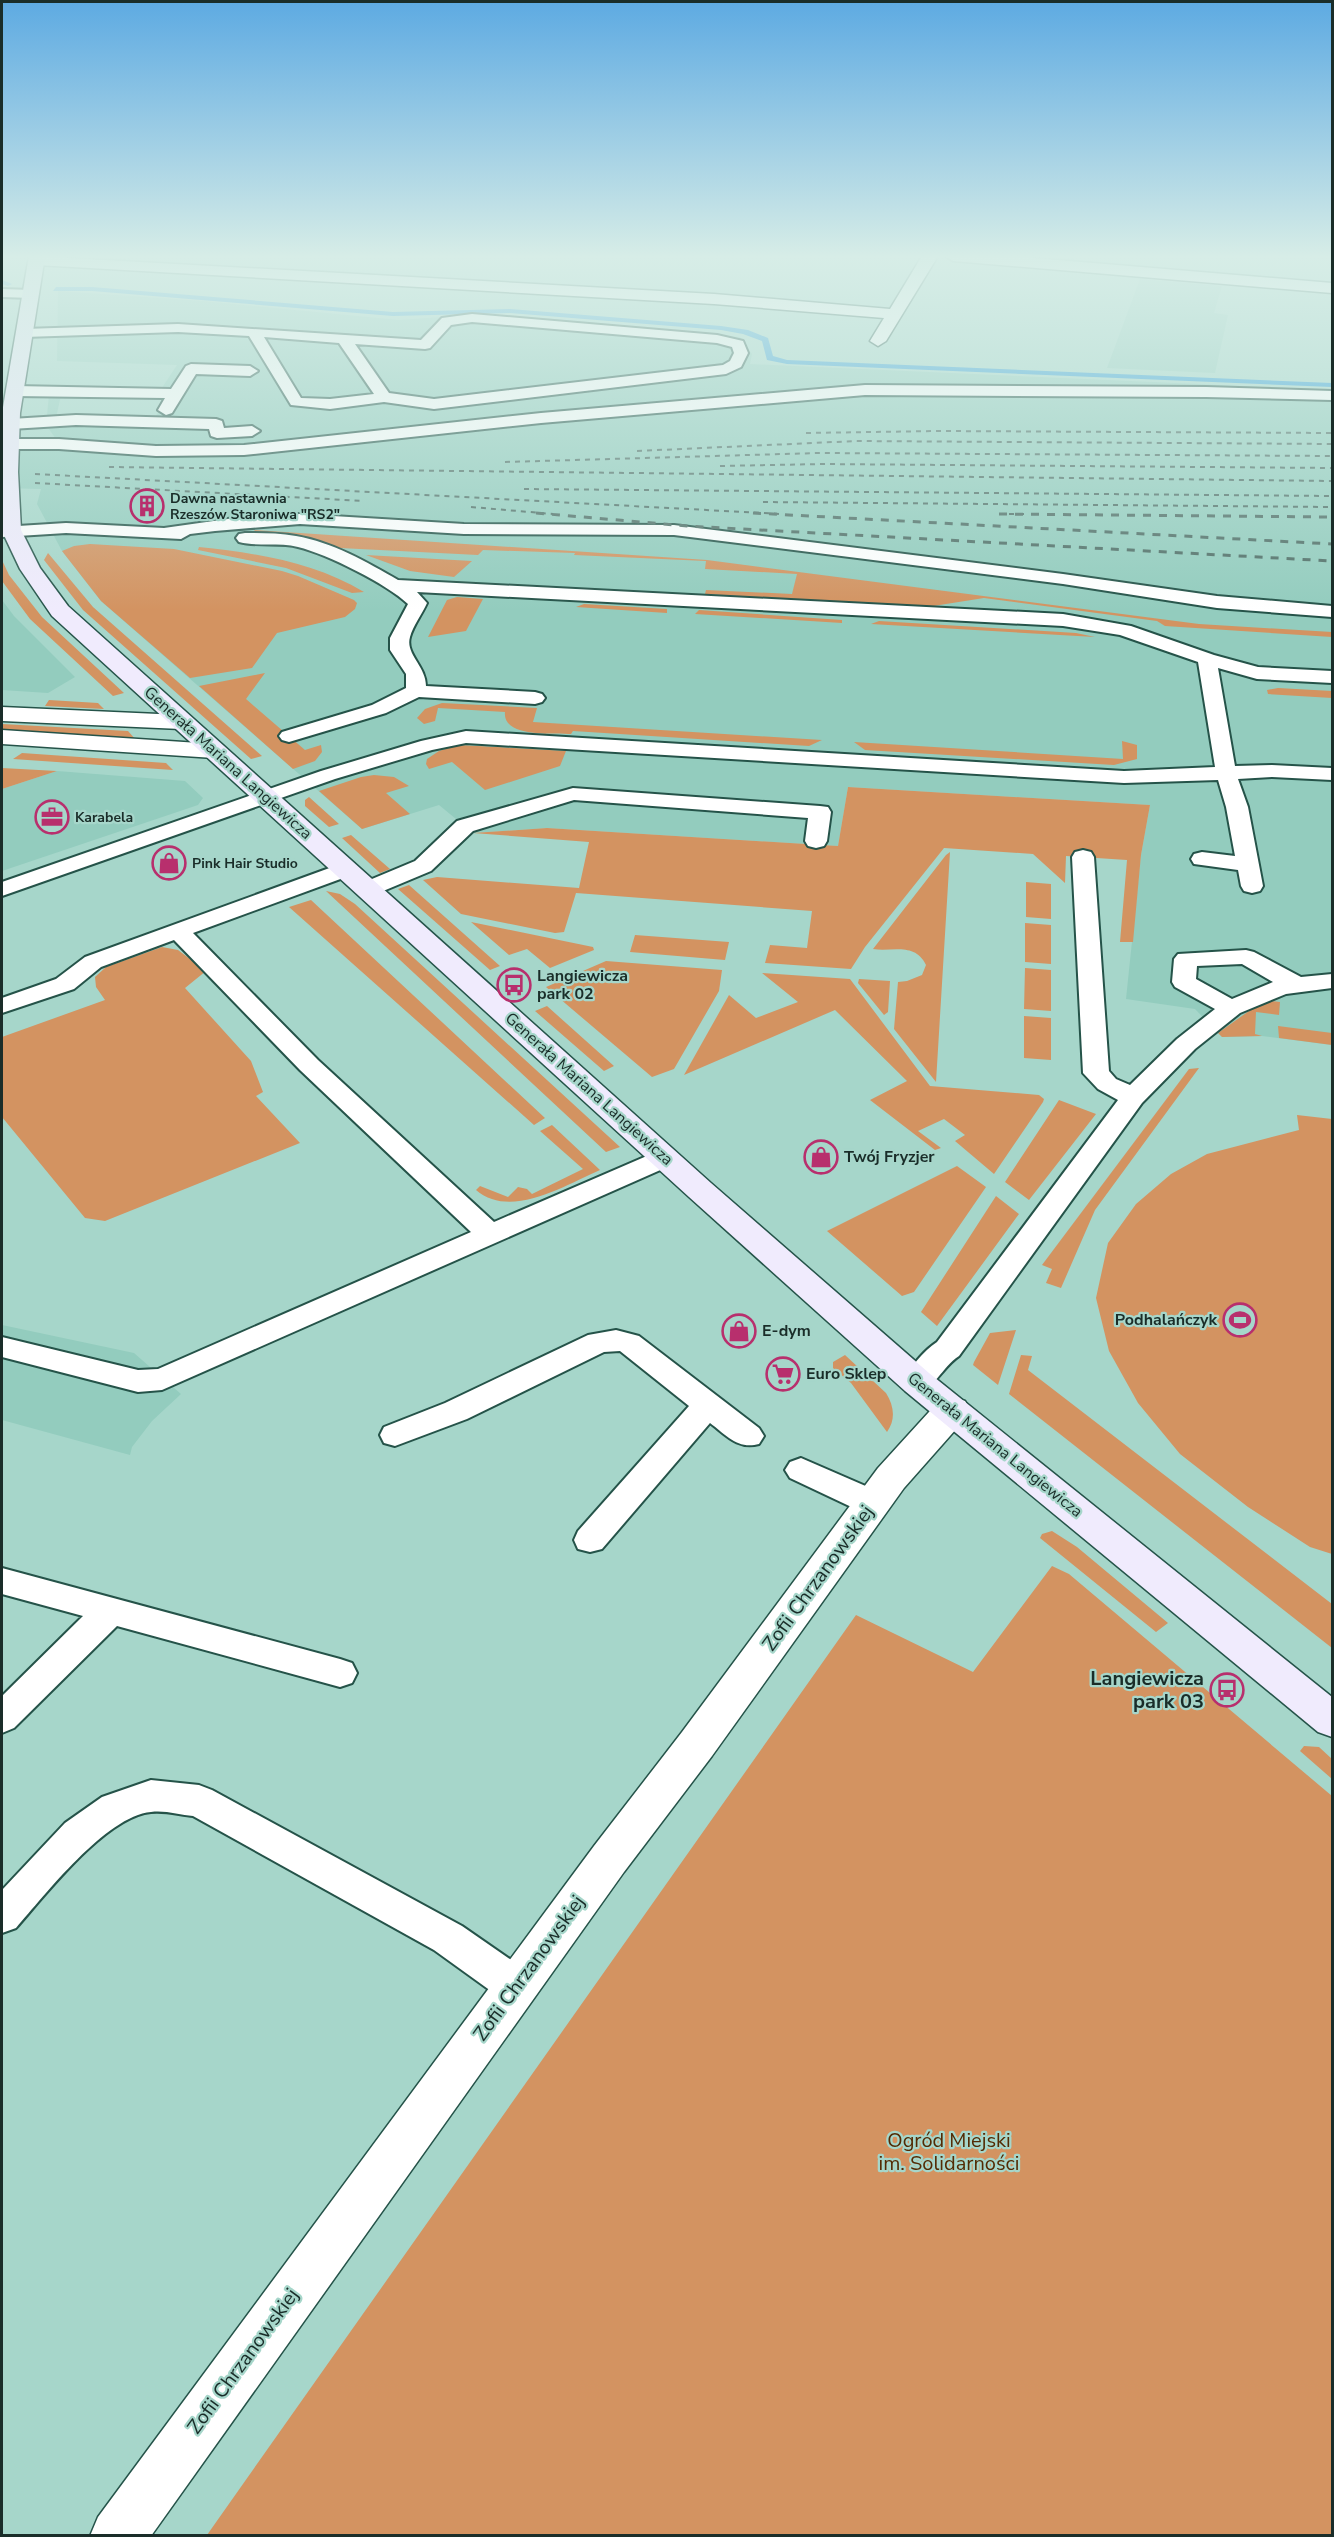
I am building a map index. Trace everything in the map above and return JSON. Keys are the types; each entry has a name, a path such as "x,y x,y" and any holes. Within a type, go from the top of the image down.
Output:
{"street":[{"name":"Generała Mariana Langiewicza","path":"18,374 8,424 6,531 60,611 665,1158 917,1382 1332,1720"},
{"path":"2,714 181,722"},
{"path":"2,737 214,752"},
{"name":"Zofii Chrzanowskiej","path":"117,2535 516,1986 891,1478 952,1410"}],"lane":[{"path":"159,423 187,374"},
{"path":"279,374 296,402 330,404 384,397 434,404 678,374"},
{"path":"368,374 384,397"},
{"path":"8,424 59,444 156,451 244,450 541,418 865,390 1206,392 1332,396"},
{"path":"15,391 174,394"},
{"path":"8,424 76,420 216,424 217,433 267,430"},
{"path":"164,533 257,520 302,519 463,529 551,531 612,527 674,530 1052,577 1217,602 1332,612"},
{"path":"6,531 66,528 164,533 284,540 322,548 413,597 418,603 400,638 400,650 416,674 416,691"},
{"path":"392,585 1063,620 1124,630 1207,659 1257,673 1332,677"},
{"path":"1202,859 1250,875 1237,807 1226,773 1207,659"},
{"path":"289,736 379,709 416,691 535,698"},
{"path":"2,890 392,755 466,737 1124,777 1272,771 1332,774"},
{"path":"2,1006 64,984 93,962 179,932 357,879 423,866 465,826 573,794 820,812 816,841"},
{"path":"1083,857 1096,1073 1107,1084 1133,1097"},
{"path":"179,932 309,1065 491,1235"},
{"path":"1231,1008 1184,982 1186,959 1246,957 1297,985"},
{"path":"917,1382 939,1355 948,1349 1133,1097 1186,1044 1231,1008 1281,987 1332,981"},
{"path":"2,1347 138,1381 162,1379 665,1158"},
{"path":"395,1434 456,1411 598,1342 616,1340 629,1343 747,1436"},
{"path":"590,1540 708,1405"},
{"path":"801,1470 873,1503"},
{"path":"2,1581 109,1612 340,1673"},
{"path":"2,1718 109,1612"},
{"path":"2,1916 78,1834 116,1808 151,1796 199,1801 448,1938 516,1986"}],"shaded area":[{"path":"171,374 983,374 1332,390 1332,1045 1262,1036 1222,1037 1195,1009 1126,999 1141,855 1150,805 848,787 838,846 547,828 473,833 439,805 362,829 101,601 62,551 37,504 41,489 2,488 2,440 56,439 46,425 49,395 61,395 56,418 152,421 169,398 156,397"},
{"path":"2,600 14,616 75,677 48,693 2,690"},
{"path":"57,771 185,781 203,798 198,805 2,871 2,789"},
{"path":"2,1325 134,1353 181,1394 152,1421 132,1447 130,1455 2,1420"}],"green space":[{"path":"255,530 707,560 1199,624 1332,632 1332,637 1165,626 1157,621 984,598 927,607 705,594 706,590 792,594 797,574 705,569 706,561 574,555 575,553 483,550 478,555 340,548 303,536 253,532"},
{"path":"90,544 174,549 282,571 357,603 355,609 345,617 277,633 252,668 190,678 101,601 62,551 74,546"},
{"path":"199,547 284,560 325,573 364,592 352,593 286,568 198,550"},
{"path":"48,553 93,607 262,756 251,759 83,610 44,560"},
{"path":"366,555 472,561 454,577 410,571"},
{"path":"2,560 9,575 42,617 124,693 113,696 30,619 2,581"},
{"path":"457,597 483,599 466,631 428,637 447,600"},
{"path":"584,604 667,609 667,613 576,607"},
{"path":"699,610 842,620 842,623 695,614"},
{"path":"879,621 1076,633 1095,637 871,624"},
{"path":"265,673 246,699 305,750 321,745 322,752 315,761 293,769 199,686"},
{"path":"1278,688 1332,691 1332,698 1268,694 1267,690"},
{"path":"49,700 98,703 104,709 45,706"},
{"path":"442,703 537,708 533,722 822,740 809,746 573,731 571,734 530,732 512,726 506,720 505,712 438,708 435,721 424,724 417,718 425,709"},
{"path":"2,724 128,731 136,740 2,731"},
{"path":"1122,741 1137,745 1137,759 1114,765 865,750 854,742 1123,759"},
{"path":"459,745 566,751 560,766 485,790 452,762 429,769 426,764 427,759 439,751"},
{"path":"22,753 166,763 173,770 13,759"},
{"path":"2,768 57,771 2,789"},
{"path":"374,775 394,777 409,786 386,793 410,814 362,829 319,791 361,777"},
{"path":"848,787 1150,805 1141,855 1133,942 1120,942 1127,860 1066,856 1065,883 1033,854 944,848 865,947 851,969 765,963 770,945 807,948 812,911 576,893 564,932 555,933 461,914 423,880 437,877 579,888 589,842 473,833 547,828 838,846"},
{"path":"309,797 339,824 329,827 305,806 305,800"},
{"path":"351,835 390,869 380,873 342,838"},
{"path":"950,852 936,1082 894,1029 898,982 922,975 926,965 916,953 873,949"},
{"path":"1026,882 1051,884 1051,919 1026,917"},
{"path":"409,885 500,966 490,970 398,889"},
{"path":"326,891 340,894 355,904 620,1147 606,1152"},
{"path":"311,900 545,1118 534,1125 289,907"},
{"path":"471,922 593,947 594,950 550,968 527,949 509,955"},
{"path":"1025,923 1051,925 1051,964 1025,962"},
{"path":"635,935 729,942 725,960 630,952"},
{"path":"162,947 178,950 206,971 185,988 251,1061 263,1092 256,1096 300,1143 105,1221 85,1218 2,1117 2,1037 105,1000 96,987 95,977 106,967"},
{"path":"606,961 722,970 719,991 674,1069 652,1077 546,987"},
{"path":"1025,968 1051,970 1051,1011 1024,1009"},
{"path":"762,973 850,979 930,1086 1039,1095 1044,1099 1043,1102 994,1174 955,1141 965,1135 944,1119 918,1131 941,1148 935,1150 870,1100 907,1081 835,1010 684,1075 729,995 756,1018 798,1002"},
{"path":"859,979 890,981 888,1012 884,1015 858,983"},
{"path":"1271,1001 1280,1002 1279,1015 1256,1012 1255,1034 1262,1036 1222,1037 1218,1033 1249,1011"},
{"path":"547,1006 614,1066 604,1071 535,1011"},
{"path":"1024,1016 1051,1018 1051,1060 1024,1058"},
{"path":"1278,1026 1332,1033 1332,1045 1279,1038"},
{"path":"1199,1068 1095,1210 1061,1288 1046,1283 1052,1269 1042,1265 1189,1069"},
{"path":"1059,1100 1096,1114 1029,1200 1005,1182"},
{"name":"Podhalańczyk","path":"1297,1115 1332,1119 1332,1554 1310,1547 1248,1507 1180,1454 1138,1403 1109,1351 1096,1298 1108,1243 1136,1204 1171,1174 1207,1154 1299,1130"},
{"path":"552,1125 600,1170 555,1191 521,1201 505,1202 490,1198 476,1190 480,1186 508,1197 518,1187 527,1189 532,1194 583,1169 540,1131"},
{"path":"957,1166 986,1187 914,1292 902,1296 827,1231"},
{"path":"996,1196 1019,1214 937,1326 921,1312"},
{"path":"1016,1330 998,1385 973,1365 990,1333"},
{"path":"845,1355 889,1398 893,1417 887,1432 851,1383 833,1368 833,1362"},
{"path":"1021,1355 1032,1356 1028,1370 1332,1604 1332,1648 1009,1394"},
{"path":"1052,1531 1077,1547 1168,1623 1156,1632 1040,1538 1042,1534"},
{"name":"Ogród Miejski im. Solidarności","path":"1052,1566 1069,1574 1332,1796 1332,2535 207,2535 856,1615 973,1672"},
{"path":"1304,1746 1319,1747 1332,1759 1332,1779 1300,1751"}],"waterway":[{"path":"1081,374 1332,385"}],"railway":[{"path":"806,433 937,431 1332,433"},
{"path":"637,451 856,441 1332,444"},
{"path":"505,462 819,453 1332,456"},
{"path":"720,466 822,464 1332,468"},
{"path":"109,467 1332,481"},
{"path":"35,474 781,514"},
{"path":"35,483 364,501"},
{"path":"524,489 1332,496"},
{"path":"763,502 1332,507"},
{"path":"471,507 553,514"},
{"path":"536,513 687,526 1332,561"},
{"path":"753,513 1332,544"},
{"path":"1027,514 999,514 1332,517"}],"place":[{"name":"Dawna nastawnia Rzeszów Staroniwa \"RS2\"","path":"147,506"},
{"name":"Karabela","path":"52,817"},
{"name":"Pink Hair Studio","path":"169,863"},
{"name":"Langiewicza park 02","path":"514,985"},
{"name":"Twój Fryzjer","path":"821,1157"},
{"name":"Podhalańczyk","path":"1240,1320"},
{"name":"E-dym","path":"739,1331"},
{"name":"Euro Sklep","path":"783,1374"},
{"name":"Langiewicza park 03","path":"1227,1690"}]}
